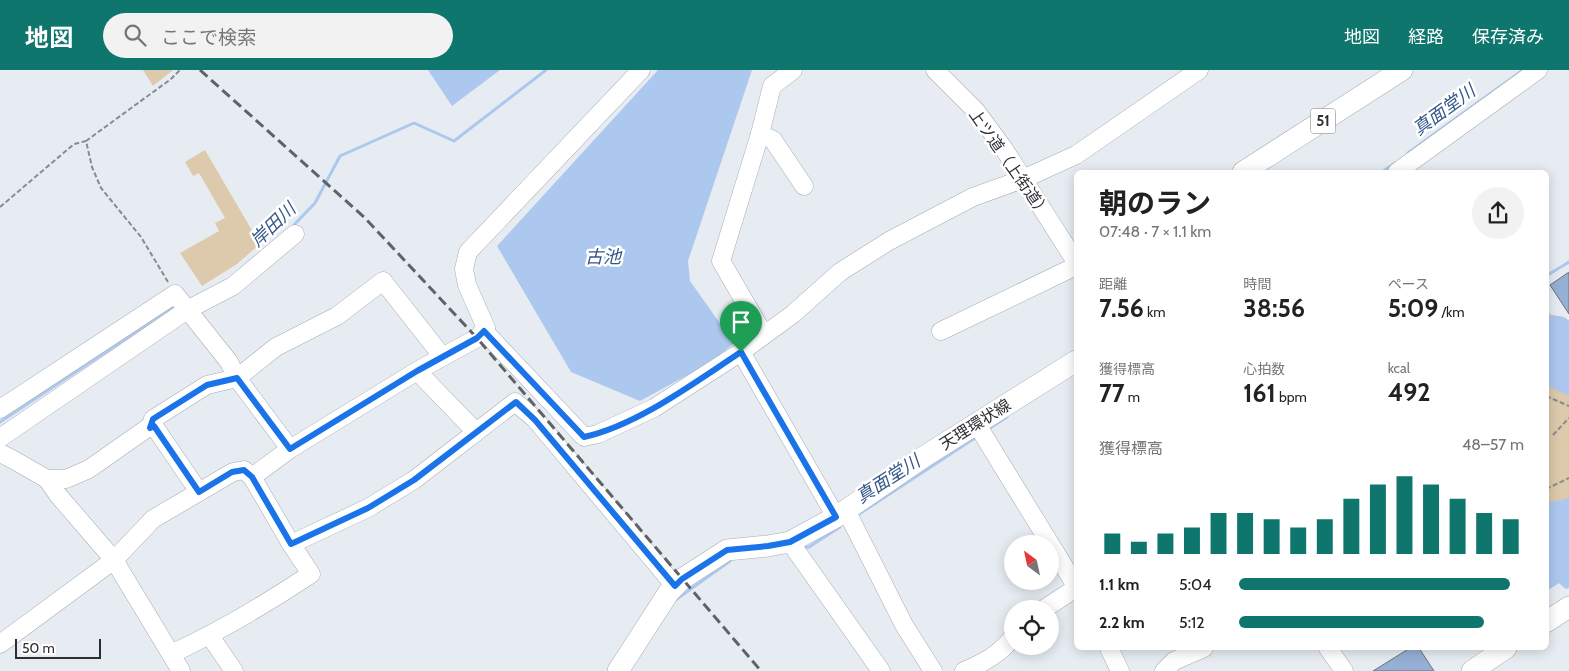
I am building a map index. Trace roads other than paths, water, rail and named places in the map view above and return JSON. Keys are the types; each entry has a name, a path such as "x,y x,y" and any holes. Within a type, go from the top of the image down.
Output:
{"main road":[{"name":"51","path":"1246,170 1402,70"},
{"name":"天理環状線","path":"618,671 652,617 682,579 727,550 790,542 841,514 976,423 1074,362"},
{"path":"1549,620 1569,607"},
{"path":"1472,671 1501,650"}],"street":[{"path":"252,477 290,449 442,356 477,338 484,331 486,328 467,285 464,270 468,252 641,70"},
{"path":"764,335 721,262 760,134 772,86 793,70"},
{"name":"上ツ道（上街道）","path":"935,70 976,111 1023,179 1074,259"},
{"path":"484,331 584,437 598,434 654,408 741,352 793,314 840,272 889,241 973,197 1023,179 1076,155 1199,70"},
{"path":"1400,170 1538,70"},
{"path":"760,134 773,140 804,186"},
{"path":"0,438 187,310 234,286 295,234"},
{"path":"941,331 1074,267"},
{"path":"150,428 153,419 207,385 237,378 276,347 337,316 383,281 442,356"},
{"path":"0,409 175,294 228,362 237,378 290,449"},
{"path":"741,352 841,514 904,625 933,671"},
{"path":"417,371 476,432"},
{"path":"291,544 368,508 414,480 516,402 535,420 675,586"},
{"path":"976,423 1074,584"},
{"path":"47,479 66,479 89,469 154,426 199,492"},
{"path":"0,453 47,479 58,495 114,560 181,671"},
{"path":"0,644 114,560 153,519 232,472 244,470 252,477 311,574 277,597 210,636 171,654"},
{"path":"790,542 881,671"},
{"path":"1057,600 1074,588"},
{"path":"210,636 234,671"},
{"path":"964,671 981,664 1004,649"},
{"path":"1110,650 1120,671"},
{"path":"1165,671 1174,661 1199,650"},
{"path":"1329,650 1344,671"}],"water":[{"path":"428,70 500,70 452,106"},
{"name":"古池","path":"658,70 752,70 688,261 690,281 734,343 710,363 640,401 571,372 497,246"},
{"path":"1549,316 1564,317 1569,321 1569,396 1549,386"},
{"path":"1569,496 1569,587 1566,589 1559,583 1549,589 1549,502 1566,499"}],"waterway":[{"name":"岸田川","path":"291,228 315,203 340,156 414,123 454,141 546,70"},
{"name":"真面堂川","path":"1408,153 1523,70"},
{"name":"真面堂川","path":"1385,170 1395,163"},
{"path":"1549,274 1569,262"},
{"name":"岸田川","path":"0,422 177,305"},
{"name":"真面堂川","path":"987,430 1007,417"},
{"name":"真面堂川","path":"856,516 978,436"},
{"name":"真面堂川","path":"802,548 809,547 840,527"},
{"name":"真面堂川","path":"674,601 730,561"}],"railway":[{"path":"200,70 365,218 477,338 761,671"}]}
